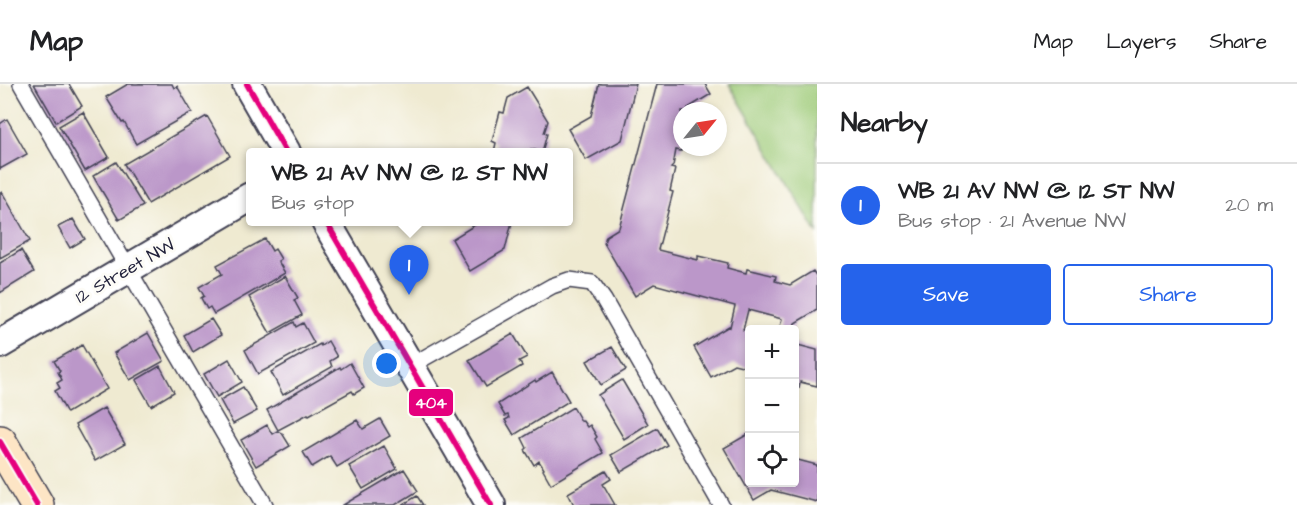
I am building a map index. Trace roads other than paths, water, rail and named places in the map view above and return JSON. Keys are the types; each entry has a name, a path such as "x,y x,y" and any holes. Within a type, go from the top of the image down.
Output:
{"street":[{"path":"247,84 283,148"},
{"name":"12 Street NW","path":"0,344 246,199"},
{"path":"328,226 490,505"},
{"path":"0,442 37,505"}],"lane":[{"path":"21,84 265,505"},
{"path":"410,366 552,286 569,280 592,284 604,300 721,505"}],"place":[{"name":"WB 21 AV NW @ 12 ST NW","path":"409,295"}]}
